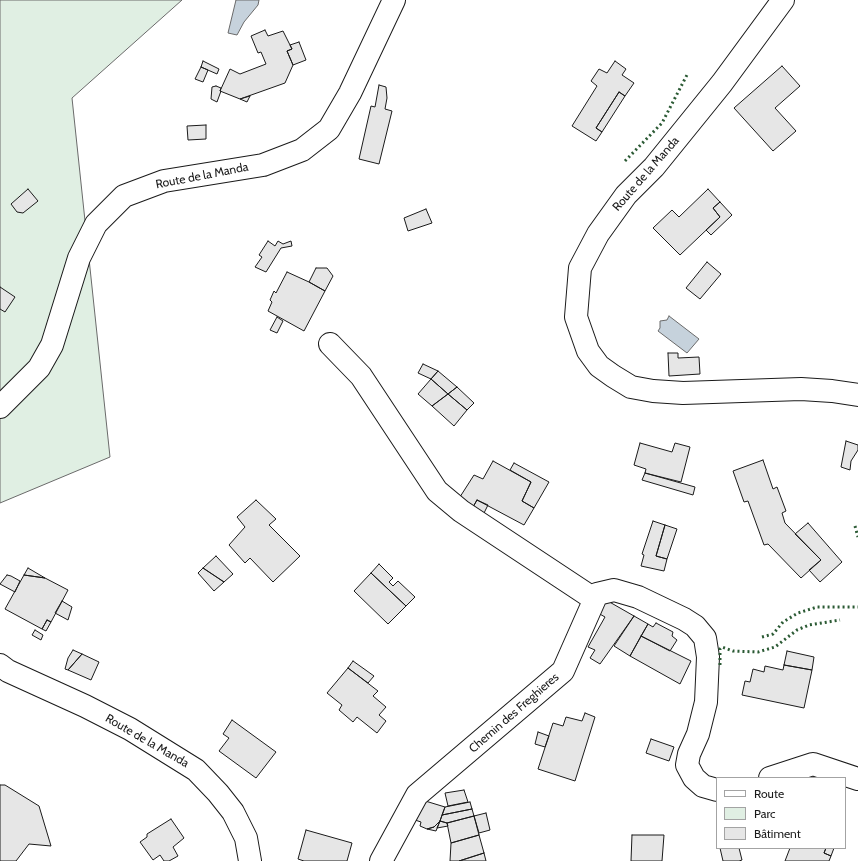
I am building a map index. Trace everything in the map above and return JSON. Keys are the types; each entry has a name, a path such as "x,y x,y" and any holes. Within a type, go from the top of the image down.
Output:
{"main road":[{"name":"Route de la Manda","path":"0,407 40,368 52,346 79,258 96,224 124,196 164,181 263,164 302,150 329,129 350,93 394,0"},
{"name":"Route de la Manda","path":"783,0 722,83 654,167 626,195 598,234 580,268 576,317 588,351 599,366 631,387 653,391 683,393 801,389 832,391 858,395"},
{"path":"330,344 361,376 437,491 461,511 594,599 597,594 614,590 638,597 684,619 695,626 705,638 708,657 706,702 698,734 689,754 687,765 694,778 703,786 716,790"},
{"name":"Chemin des Freghieres","path":"381,861 417,795 563,670 594,599"},
{"name":"Route de la Manda","path":"0,665 8,671 85,706 130,729 196,770 218,792 233,812 246,838 250,861"},
{"path":"773,777 813,764 858,779"}],"green space":[{"path":"0,0 182,0 72,98 110,457 0,503"}],"shaded area":[{"path":"236,0 259,0 258,5 244,22 237,35 228,33"},
{"path":"669,316 699,339 687,353 658,331 660,328 660,321 667,320"}],"building":[{"path":"265,30 268,36 283,31 292,49 287,51 293,65 285,83 240,99 220,91 230,69 240,74 266,64 261,52 258,53 251,36"},
{"path":"299,42 306,60 293,65 287,51 292,49 290,45"},
{"path":"203,61 219,69 217,74 201,67"},
{"path":"615,61 626,69 622,75 634,83 625,96 619,92 596,128 602,132 596,141 572,126 597,86 591,81 599,69 607,73"},
{"path":"782,66 800,86 775,108 796,131 773,151 734,108"},
{"path":"201,67 208,70 203,82 195,79"},
{"path":"379,85 386,87 387,98 385,109 392,111 379,164 359,159 371,106 375,107"},
{"path":"216,86 221,88 217,102 211,99 212,87"},
{"path":"619,92 625,96 602,132 596,128"},
{"path":"250,96 247,102 240,99"},
{"path":"206,125 206,139 188,140 187,126"},
{"path":"28,189 38,201 23,213 17,212 11,204"},
{"path":"708,189 720,202 713,208 720,217 680,255 653,228 672,210 679,217"},
{"path":"720,202 732,215 711,235 706,230 720,217 713,208"},
{"path":"426,209 432,223 408,231 404,218"},
{"path":"268,241 275,246 278,241 283,244 291,241 292,246 281,248 266,272 255,267 262,257 259,255"},
{"path":"707,262 721,274 700,299 686,288"},
{"path":"316,268 327,268 333,276 325,291 309,282"},
{"path":"287,272 325,291 304,331 268,311 272,302 270,300 274,291 276,293"},
{"path":"0,287 15,297 5,312 0,309"},
{"path":"277,317 283,321 277,333 270,330"},
{"path":"668,353 678,353 678,358 699,357 700,374 669,376"},
{"path":"423,364 438,371 431,379 418,373"},
{"path":"438,371 457,387 448,394 431,379"},
{"path":"431,379 448,394 432,406 418,394"},
{"path":"457,387 474,403 467,410 448,394"},
{"path":"448,394 467,410 454,426 432,406"},
{"path":"846,441 858,445 858,450 851,461 850,470 841,467"},
{"path":"640,443 672,452 675,443 690,447 681,482 645,473 646,469 634,465"},
{"path":"763,460 773,489 777,487 786,511 782,513 785,523 821,560 801,578 768,544 764,545 748,501 744,502 733,471"},
{"path":"493,461 531,482 522,501 534,508 524,525 477,500 473,507 458,500 474,475 483,479"},
{"path":"514,463 549,482 534,508 522,501 531,482 510,470"},
{"path":"645,473 695,487 693,495 642,480"},
{"path":"256,500 276,519 269,525 300,556 273,582 250,558 245,563 229,545 245,527 237,517"},
{"path":"477,500 488,505 484,513 473,507"},
{"path":"653,521 665,525 656,556 667,559 664,571 641,566 644,555 642,554"},
{"path":"808,523 842,562 820,582 809,570 821,560 795,534"},
{"path":"665,525 677,529 667,559 656,556"},
{"path":"216,556 233,574 224,582 203,568"},
{"path":"379,564 393,578 389,582 393,586 398,581 415,597 406,606 371,573"},
{"path":"28,568 45,578 24,575"},
{"path":"203,568 224,582 214,591 198,573"},
{"path":"371,573 406,606 388,624 354,591"},
{"path":"7,575 20,581 15,592 0,584"},
{"path":"24,575 45,578 68,590 51,622 47,620 42,629 5,609"},
{"path":"606,600 634,616 600,664 590,658 595,650 588,647 605,617 598,613"},
{"path":"62,601 72,607 68,620 55,613"},
{"path":"634,616 648,624 630,656 614,646"},
{"path":"47,620 51,622 46,631 42,629"},
{"path":"656,623 673,632 672,636 677,640 670,651 641,636 648,624 653,627"},
{"path":"35,630 43,635 41,640 32,635"},
{"path":"641,636 691,661 680,684 630,656"},
{"path":"73,650 82,654 68,670 65,669 68,658"},
{"path":"787,651 814,657 812,670 784,665"},
{"path":"82,654 99,662 91,680 68,670"},
{"path":"353,661 374,676 368,683 348,668"},
{"path":"784,665 812,670 804,708 742,695 745,681 750,682 753,669 764,672 765,666 783,670"},
{"path":"348,668 378,691 373,696 386,707 379,715 386,721 377,733 357,717 353,722 339,710 342,705 327,693"},
{"path":"585,713 595,717 575,781 538,769 553,723 563,726 566,717 582,721"},
{"path":"232,720 276,752 256,778 219,751 229,738 223,734"},
{"path":"538,732 549,736 545,747 535,744"},
{"path":"651,739 674,747 669,761 646,753"},
{"path":"0,785 5,785 39,806 51,846 29,844 16,861 0,861"},
{"path":"464,790 468,802 448,806 445,793"},
{"path":"422,800 445,807 440,821 434,827 427,829 420,826 421,822 415,820"},
{"path":"470,802 472,809 442,815 445,807"},
{"path":"472,809 474,816 447,823 440,821 442,815"},
{"path":"486,813 490,830 479,833 474,816"},
{"path":"474,816 479,835 451,843 447,823"},
{"path":"171,819 184,838 173,847 178,856 169,861 164,861 160,855 153,860 140,842 147,837 147,834"},
{"path":"440,821 436,831 427,829 434,827"},
{"path":"440,821 447,823 448,826 437,828"},
{"path":"306,830 352,843 347,861 304,861 298,859"},
{"path":"479,835 484,853 459,861 450,861 451,843"},
{"path":"632,835 664,835 662,861 631,861"},
{"path":"720,849 739,849 742,860 723,861"},
{"path":"790,849 826,849 824,853 831,856 829,861 785,861"},
{"path":"826,849 834,849 831,856 824,853"},
{"path":"484,853 486,861 459,861"}],"hedge":[{"path":"625,161 662,123 688,73"},
{"path":"855,526 858,537"},
{"path":"762,637 773,634 783,622 798,613 817,607 858,607"},
{"path":"720,665 720,649 722,647 733,651 758,652 775,647 797,630 809,625 840,620"}]}
